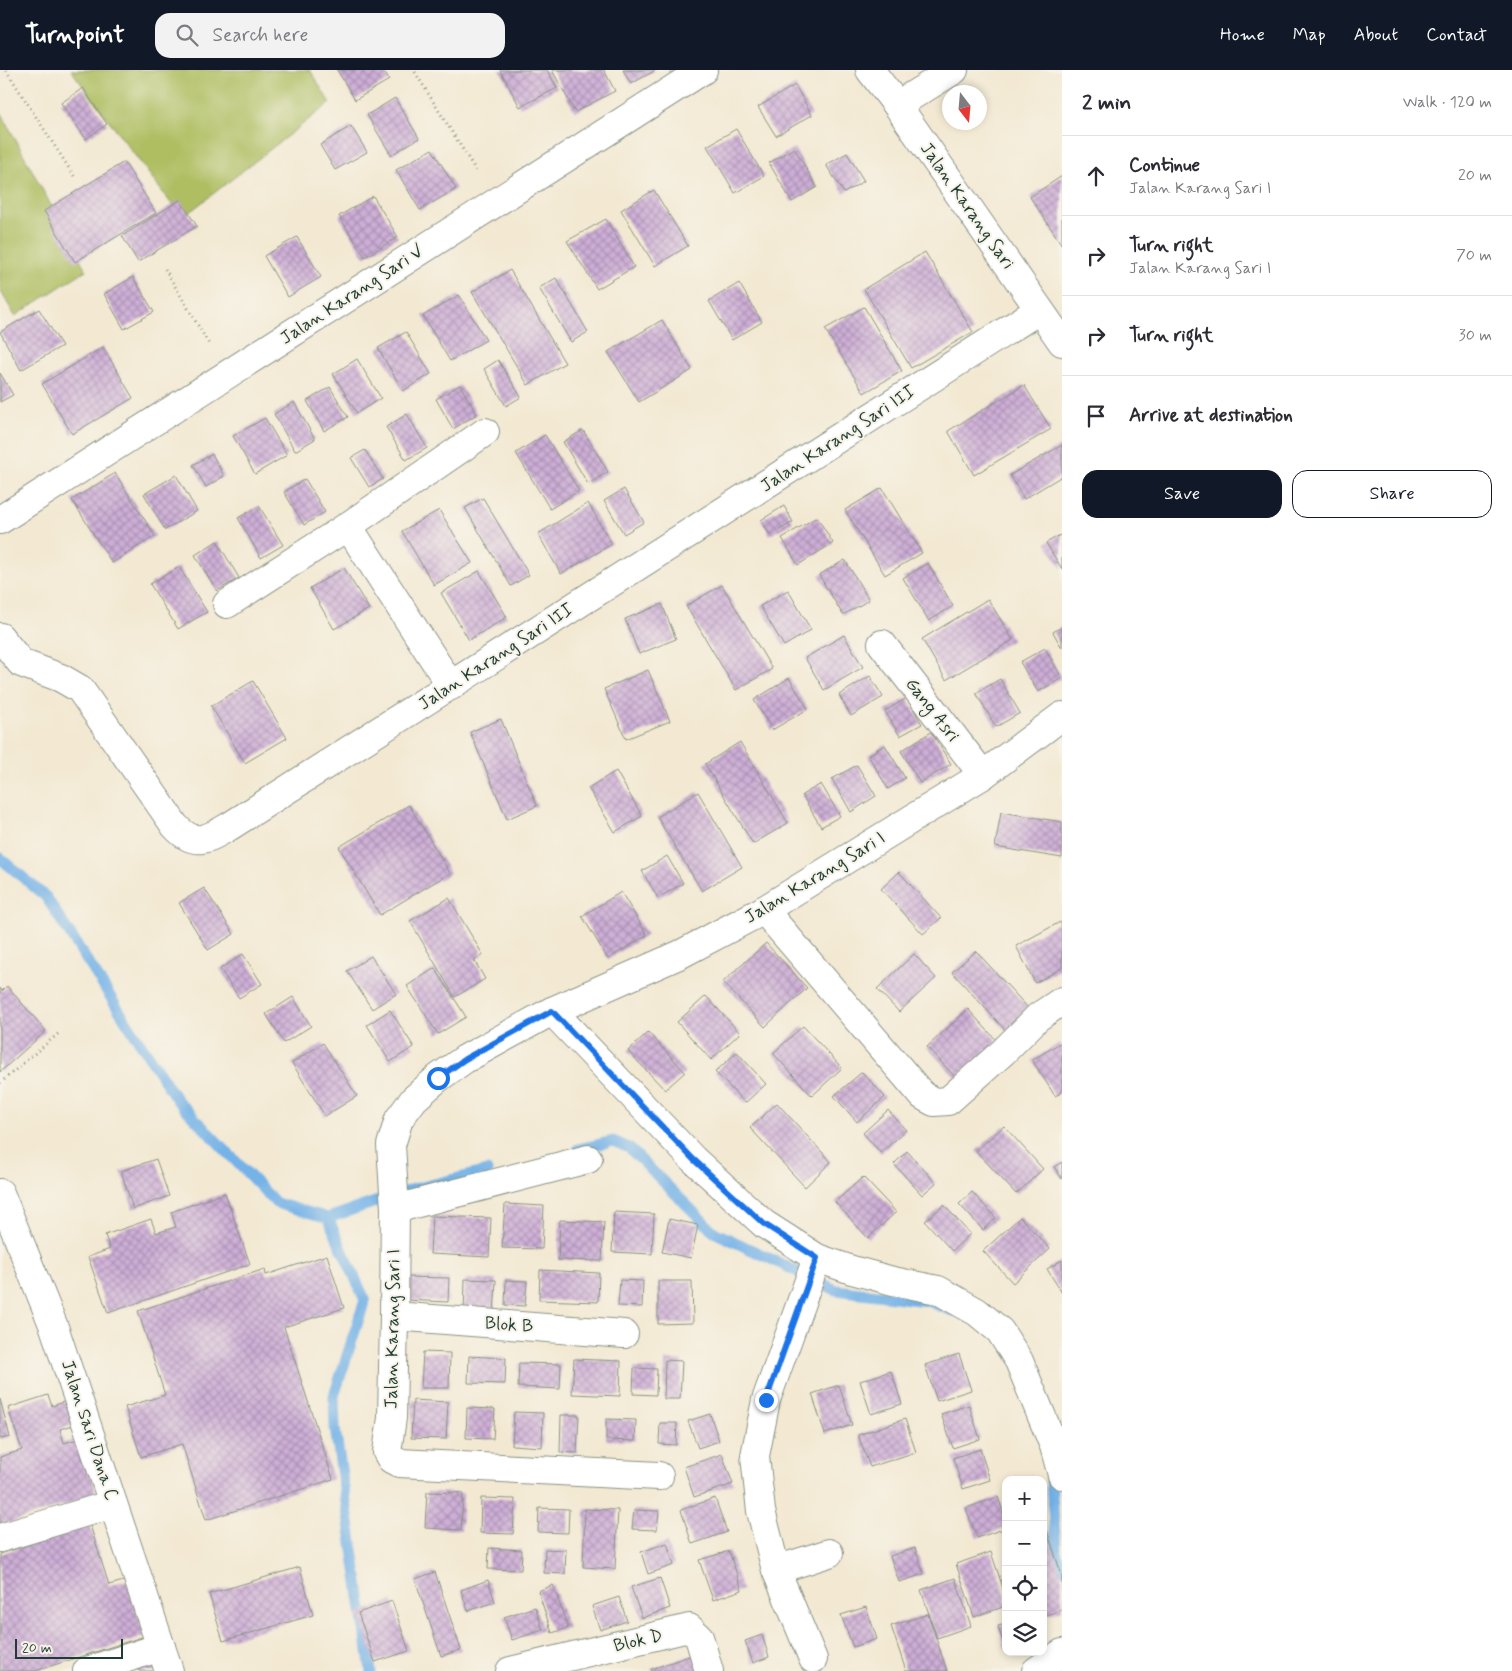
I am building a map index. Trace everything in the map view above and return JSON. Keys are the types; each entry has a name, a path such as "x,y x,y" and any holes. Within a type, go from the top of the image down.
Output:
{"street":[{"name":"Jalan Karang Sari V","path":"0,520 704,70"},
{"name":"Jalan Karang Sari","path":"870,70 897,105 1062,342"},
{"path":"897,105 954,70"},
{"name":"Jalan Karang Sari III","path":"0,637 21,663 61,678 80,689 175,826 182,834 192,840 202,840 214,836 451,686 1039,310"},
{"path":"227,604 348,526 485,432"},
{"path":"348,526 451,686"},
{"name":"Gang Asri","path":"882,644 983,775"},
{"name":"Jalan Karang Sari I","path":"659,1476 399,1463 391,1460 387,1452 392,1418 394,1316 395,1208 392,1145 399,1119 414,1099 438,1078 465,1059 552,1011 681,954 764,910 983,775 1062,716"},
{"path":"764,910 924,1096 934,1102 948,1101 1003,1052 1038,1017 1062,1001"},
{"path":"552,1011 693,1159 764,1224 817,1258 893,1281 938,1290 977,1312 1000,1331 1018,1361 1058,1444 1062,1475"},
{"path":"395,1208 588,1160"},
{"name":"Jalan Sari Dana C","path":"0,1193 54,1327 165,1659"},
{"path":"813,1659 776,1570 761,1511 755,1456 766,1400 817,1258"},
{"name":"Blok B","path":"394,1316 624,1334"},
{"path":"0,1538 113,1504"},
{"path":"776,1570 829,1553"},
{"name":"Blok D","path":"510,1671 689,1628 699,1637 709,1671"},
{"path":"1036,1671 1062,1653"},
{"path":"87,1671 165,1659"}],"path":[{"path":"6,70 74,176"},
{"path":"415,72 496,202"},
{"path":"165,269 226,375"},
{"path":"0,1084 59,1033"}],"green space":[{"path":"71,70 310,70 330,103 182,218"},
{"path":"0,111 86,270 15,316 0,290"}],"building":[{"path":"337,70 383,70 389,80 355,100"},
{"path":"500,70 547,70 557,88 520,107"},
{"path":"552,70 604,70 615,91 575,112"},
{"path":"623,70 656,70 631,84"},
{"path":"795,85 812,115 776,136 758,107"},
{"path":"83,88 107,124 86,139 61,103"},
{"path":"395,98 419,138 391,155 367,115"},
{"path":"351,126 367,152 335,170 320,145"},
{"path":"736,129 764,176 735,193 707,146"},
{"path":"794,148 817,187 792,202 769,163"},
{"path":"432,149 456,189 420,210 396,170"},
{"path":"847,153 864,181 844,193 826,165"},
{"path":"124,162 156,213 75,262 44,211"},
{"path":"1062,176 1062,245 1030,197"},
{"path":"654,190 688,246 655,266 621,210"},
{"path":"373,196 398,237 365,257 339,216"},
{"path":"180,200 197,226 138,262 122,236"},
{"path":"606,219 634,267 597,289 567,241"},
{"path":"297,237 321,277 288,297 264,256"},
{"path":"925,252 973,332 911,368 864,289"},
{"path":"510,270 565,363 528,385 472,292"},
{"path":"133,277 154,312 124,329 104,294"},
{"path":"556,278 588,332 571,342 539,288"},
{"path":"739,283 762,322 732,340 709,301"},
{"path":"459,295 486,340 450,361 423,316"},
{"path":"864,307 902,371 864,393 825,329"},
{"path":"39,309 62,346 21,370 0,332"},
{"path":"662,320 692,370 639,402 608,352"},
{"path":"406,332 431,374 403,391 378,348"},
{"path":"103,347 133,398 72,434 42,384"},
{"path":"357,359 381,398 357,413 333,374"},
{"path":"498,360 521,397 506,406 484,369"},
{"path":"0,373 13,395 0,402"},
{"path":"460,385 477,414 453,429 436,399"},
{"path":"1024,385 1051,429 974,475 948,431"},
{"path":"330,387 348,417 324,431 307,401"},
{"path":"294,402 315,439 295,451 274,414"},
{"path":"407,414 427,448 406,460 386,427"},
{"path":"265,418 287,455 255,474 233,436"},
{"path":"583,430 608,472 588,484 563,442"},
{"path":"545,435 579,491 550,509 516,453"},
{"path":"1062,445 1062,476 1024,499 1010,475"},
{"path":"365,450 383,479 369,487 351,458"},
{"path":"212,454 224,476 206,487 193,465"},
{"path":"115,473 155,536 112,563 72,500"},
{"path":"176,475 197,511 165,530 144,494"},
{"path":"305,479 325,512 304,525 284,492"},
{"path":"882,488 922,553 885,575 845,510"},
{"path":"624,489 644,522 624,534 604,501"},
{"path":"483,498 529,575 511,586 465,508"},
{"path":"588,503 612,544 561,574 538,534"},
{"path":"259,506 283,545 261,558 238,518"},
{"path":"784,506 793,522 770,535 761,520"},
{"path":"439,510 472,563 434,585 402,531"},
{"path":"817,517 833,543 798,565 782,538"},
{"path":"1062,534 1062,569 1046,543"},
{"path":"217,541 239,578 217,591 195,555"},
{"path":"845,560 869,600 843,615 819,575"},
{"path":"928,563 953,606 929,621 903,578"},
{"path":"179,567 207,612 178,629 150,584"},
{"path":"344,568 369,609 334,629 310,588"},
{"path":"479,571 507,617 469,640 441,593"},
{"path":"722,585 772,669 736,690 686,606"},
{"path":"788,590 811,630 784,646 760,606"},
{"path":"988,599 1013,640 946,680 922,639"},
{"path":"662,604 676,639 639,654 625,619"},
{"path":"1062,627 1062,648 1053,632"},
{"path":"844,635 863,667 824,690 805,658"},
{"path":"1045,648 1062,678 1038,692 1020,662"},
{"path":"648,670 670,721 626,739 604,689"},
{"path":"870,676 883,697 851,716 839,695"},
{"path":"789,678 808,709 772,730 754,700"},
{"path":"1000,679 1020,713 996,727 976,693"},
{"path":"253,681 287,738 245,763 211,706"},
{"path":"907,698 922,724 900,736 885,711"},
{"path":"501,719 537,806 507,819 470,732"},
{"path":"931,732 951,764 920,783 901,751"},
{"path":"740,742 788,823 753,844 705,764"},
{"path":"885,745 905,778 888,789 868,755"},
{"path":"857,765 876,796 851,812 832,779"},
{"path":"616,771 642,816 615,832 588,788"},
{"path":"821,784 840,816 821,827 802,795"},
{"path":"698,792 742,867 702,891 657,817"},
{"path":"409,805 450,873 380,915 339,847"},
{"path":"1001,812 1062,822 1062,858 995,847"},
{"path":"667,856 683,883 658,898 642,871"},
{"path":"899,872 941,918 923,934 881,889"},
{"path":"204,888 234,934 208,950 179,903"},
{"path":"621,892 647,935 608,959 582,916"},
{"path":"449,898 483,955 474,960 485,979 455,997 410,921"},
{"path":"1060,922 1062,926 1062,968 1035,983 1016,946"},
{"path":"766,943 807,988 765,1027 723,982"},
{"path":"976,951 1029,1009 1006,1031 952,972"},
{"path":"243,954 262,984 239,998 220,969"},
{"path":"914,954 936,978 899,1012 877,989"},
{"path":"371,956 396,994 372,1009 347,971"},
{"path":"435,968 466,1017 438,1034 407,986"},
{"path":"7,986 46,1031 0,1072 0,988 2,991"},
{"path":"706,996 740,1033 711,1060 677,1022"},
{"path":"293,997 311,1026 284,1043 266,1014"},
{"path":"968,1009 997,1041 956,1078 927,1047"},
{"path":"390,1010 414,1047 390,1062 367,1025"},
{"path":"803,1026 842,1068 812,1096 773,1053"},
{"path":"648,1032 685,1072 665,1090 628,1051"},
{"path":"323,1043 357,1096 325,1116 292,1063"},
{"path":"1060,1043 1062,1046 1062,1092 1055,1096 1032,1060"},
{"path":"737,1052 766,1084 745,1103 715,1072"},
{"path":"862,1072 885,1097 857,1122 834,1096"},
{"path":"777,1103 831,1162 805,1187 750,1128"},
{"path":"888,1110 906,1130 881,1153 863,1133"},
{"path":"1004,1126 1043,1169 1016,1194 976,1151"},
{"path":"907,1151 936,1183 922,1195 894,1164"},
{"path":"156,1159 169,1196 133,1209 121,1171"},
{"path":"1062,1162 1062,1179 1054,1167"},
{"path":"863,1177 896,1212 868,1238 835,1202"},
{"path":"972,1192 996,1218 983,1230 959,1204"},
{"path":"225,1193 250,1264 108,1313 88,1257 110,1249 105,1235 151,1219 156,1233 176,1227 171,1212"},
{"path":"505,1204 544,1206 542,1249 502,1248"},
{"path":"944,1205 970,1234 952,1251 925,1221"},
{"path":"614,1212 654,1214 652,1254 612,1252"},
{"path":"432,1216 491,1218 489,1257 430,1254"},
{"path":"1020,1217 1050,1249 1013,1283 983,1251"},
{"path":"669,1219 698,1225 691,1258 662,1252"},
{"path":"560,1220 604,1222 602,1261 558,1260"},
{"path":"327,1255 344,1308 284,1327 333,1479 206,1520 182,1444 141,1457 125,1407 165,1395 138,1311 265,1269 266,1275"},
{"path":"1062,1260 1062,1293 1047,1269"},
{"path":"540,1270 599,1273 598,1302 539,1300"},
{"path":"406,1277 449,1278 448,1302 405,1300"},
{"path":"465,1279 496,1280 494,1316 464,1315"},
{"path":"506,1280 527,1281 525,1306 505,1305"},
{"path":"620,1280 643,1281 642,1307 618,1306"},
{"path":"658,1281 692,1281 693,1323 658,1324"},
{"path":"423,1352 450,1353 449,1388 421,1388"},
{"path":"959,1354 971,1390 937,1401 925,1365"},
{"path":"469,1356 506,1358 505,1384 468,1383"},
{"path":"574,1359 621,1361 620,1396 572,1394"},
{"path":"665,1360 682,1361 680,1399 664,1399"},
{"path":"519,1363 561,1364 560,1389 518,1387"},
{"path":"634,1368 657,1369 656,1395 633,1394"},
{"path":"891,1371 902,1404 871,1414 860,1381"},
{"path":"839,1385 852,1425 825,1434 812,1394"},
{"path":"48,1395 52,1406 72,1399 80,1423 60,1429 64,1443 85,1437 96,1495 0,1526 0,1457 22,1450 8,1408"},
{"path":"0,1399 10,1437 0,1439"},
{"path":"413,1400 448,1402 446,1439 411,1438"},
{"path":"969,1405 980,1439 953,1448 941,1414"},
{"path":"467,1408 495,1409 493,1439 466,1438"},
{"path":"514,1412 543,1413 542,1447 512,1445"},
{"path":"710,1414 719,1441 698,1448 688,1421"},
{"path":"561,1415 579,1415 577,1453 560,1452"},
{"path":"606,1419 636,1420 635,1441 606,1440"},
{"path":"905,1419 916,1452 870,1467 858,1435"},
{"path":"660,1423 677,1423 676,1445 659,1444"},
{"path":"980,1449 990,1480 963,1489 953,1458"},
{"path":"722,1454 733,1484 694,1497 684,1467"},
{"path":"427,1492 463,1493 461,1530 425,1528"},
{"path":"998,1497 1002,1508 1002,1529 977,1538 966,1508"},
{"path":"481,1498 515,1499 513,1534 480,1533"},
{"path":"715,1498 727,1532 692,1544 681,1510"},
{"path":"539,1508 569,1509 568,1533 538,1532"},
{"path":"585,1509 618,1510 615,1569 583,1567"},
{"path":"634,1510 659,1511 657,1530 632,1529"},
{"path":"90,1525 109,1585 127,1580 145,1636 35,1671 0,1671 0,1554"},
{"path":"1047,1531 1062,1576 1062,1610 1047,1615"},
{"path":"667,1543 674,1565 648,1574 641,1552"},
{"path":"489,1548 522,1550 521,1570 488,1569"},
{"path":"915,1548 924,1574 899,1582 890,1556"},
{"path":"545,1549 566,1550 565,1574 544,1573"},
{"path":"729,1551 742,1590 713,1600 699,1560"},
{"path":"991,1552 1002,1585 1002,1607 974,1617 956,1564"},
{"path":"300,1567 313,1615 223,1641 209,1594"},
{"path":"435,1572 461,1650 441,1656 415,1579"},
{"path":"660,1578 670,1608 642,1618 631,1587"},
{"path":"955,1578 971,1626 937,1638 921,1590"},
{"path":"488,1580 495,1602 468,1611 461,1590"},
{"path":"553,1585 568,1628 552,1633 538,1591"},
{"path":"619,1597 627,1621 600,1630 592,1606"},
{"path":"392,1601 409,1651 375,1662 358,1613"},
{"path":"535,1607 543,1630 512,1640 504,1617"},
{"path":"866,1607 877,1639 853,1647 841,1615"},
{"path":"928,1614 947,1671 906,1671 891,1626"},
{"path":"1002,1625 1002,1639 998,1626"},
{"path":"762,1635 769,1657 753,1663 745,1641"},
{"path":"695,1654 700,1671 652,1671 651,1669"},
{"path":"157,1662 160,1671 139,1671 138,1668"}],"waterway":[{"path":"0,858 46,897 177,1100 276,1203 328,1218 414,1189 487,1171"},
{"path":"578,1149 613,1141 629,1148 714,1232 836,1290 927,1301 952,1311"},
{"path":"328,1218 365,1300 334,1396 335,1428 371,1671"},
{"path":"1050,1467 1056,1552 1062,1569"}],"route":[{"path":"438,1078 465,1059 552,1011 693,1159 764,1224 817,1258 766,1400"}]}
